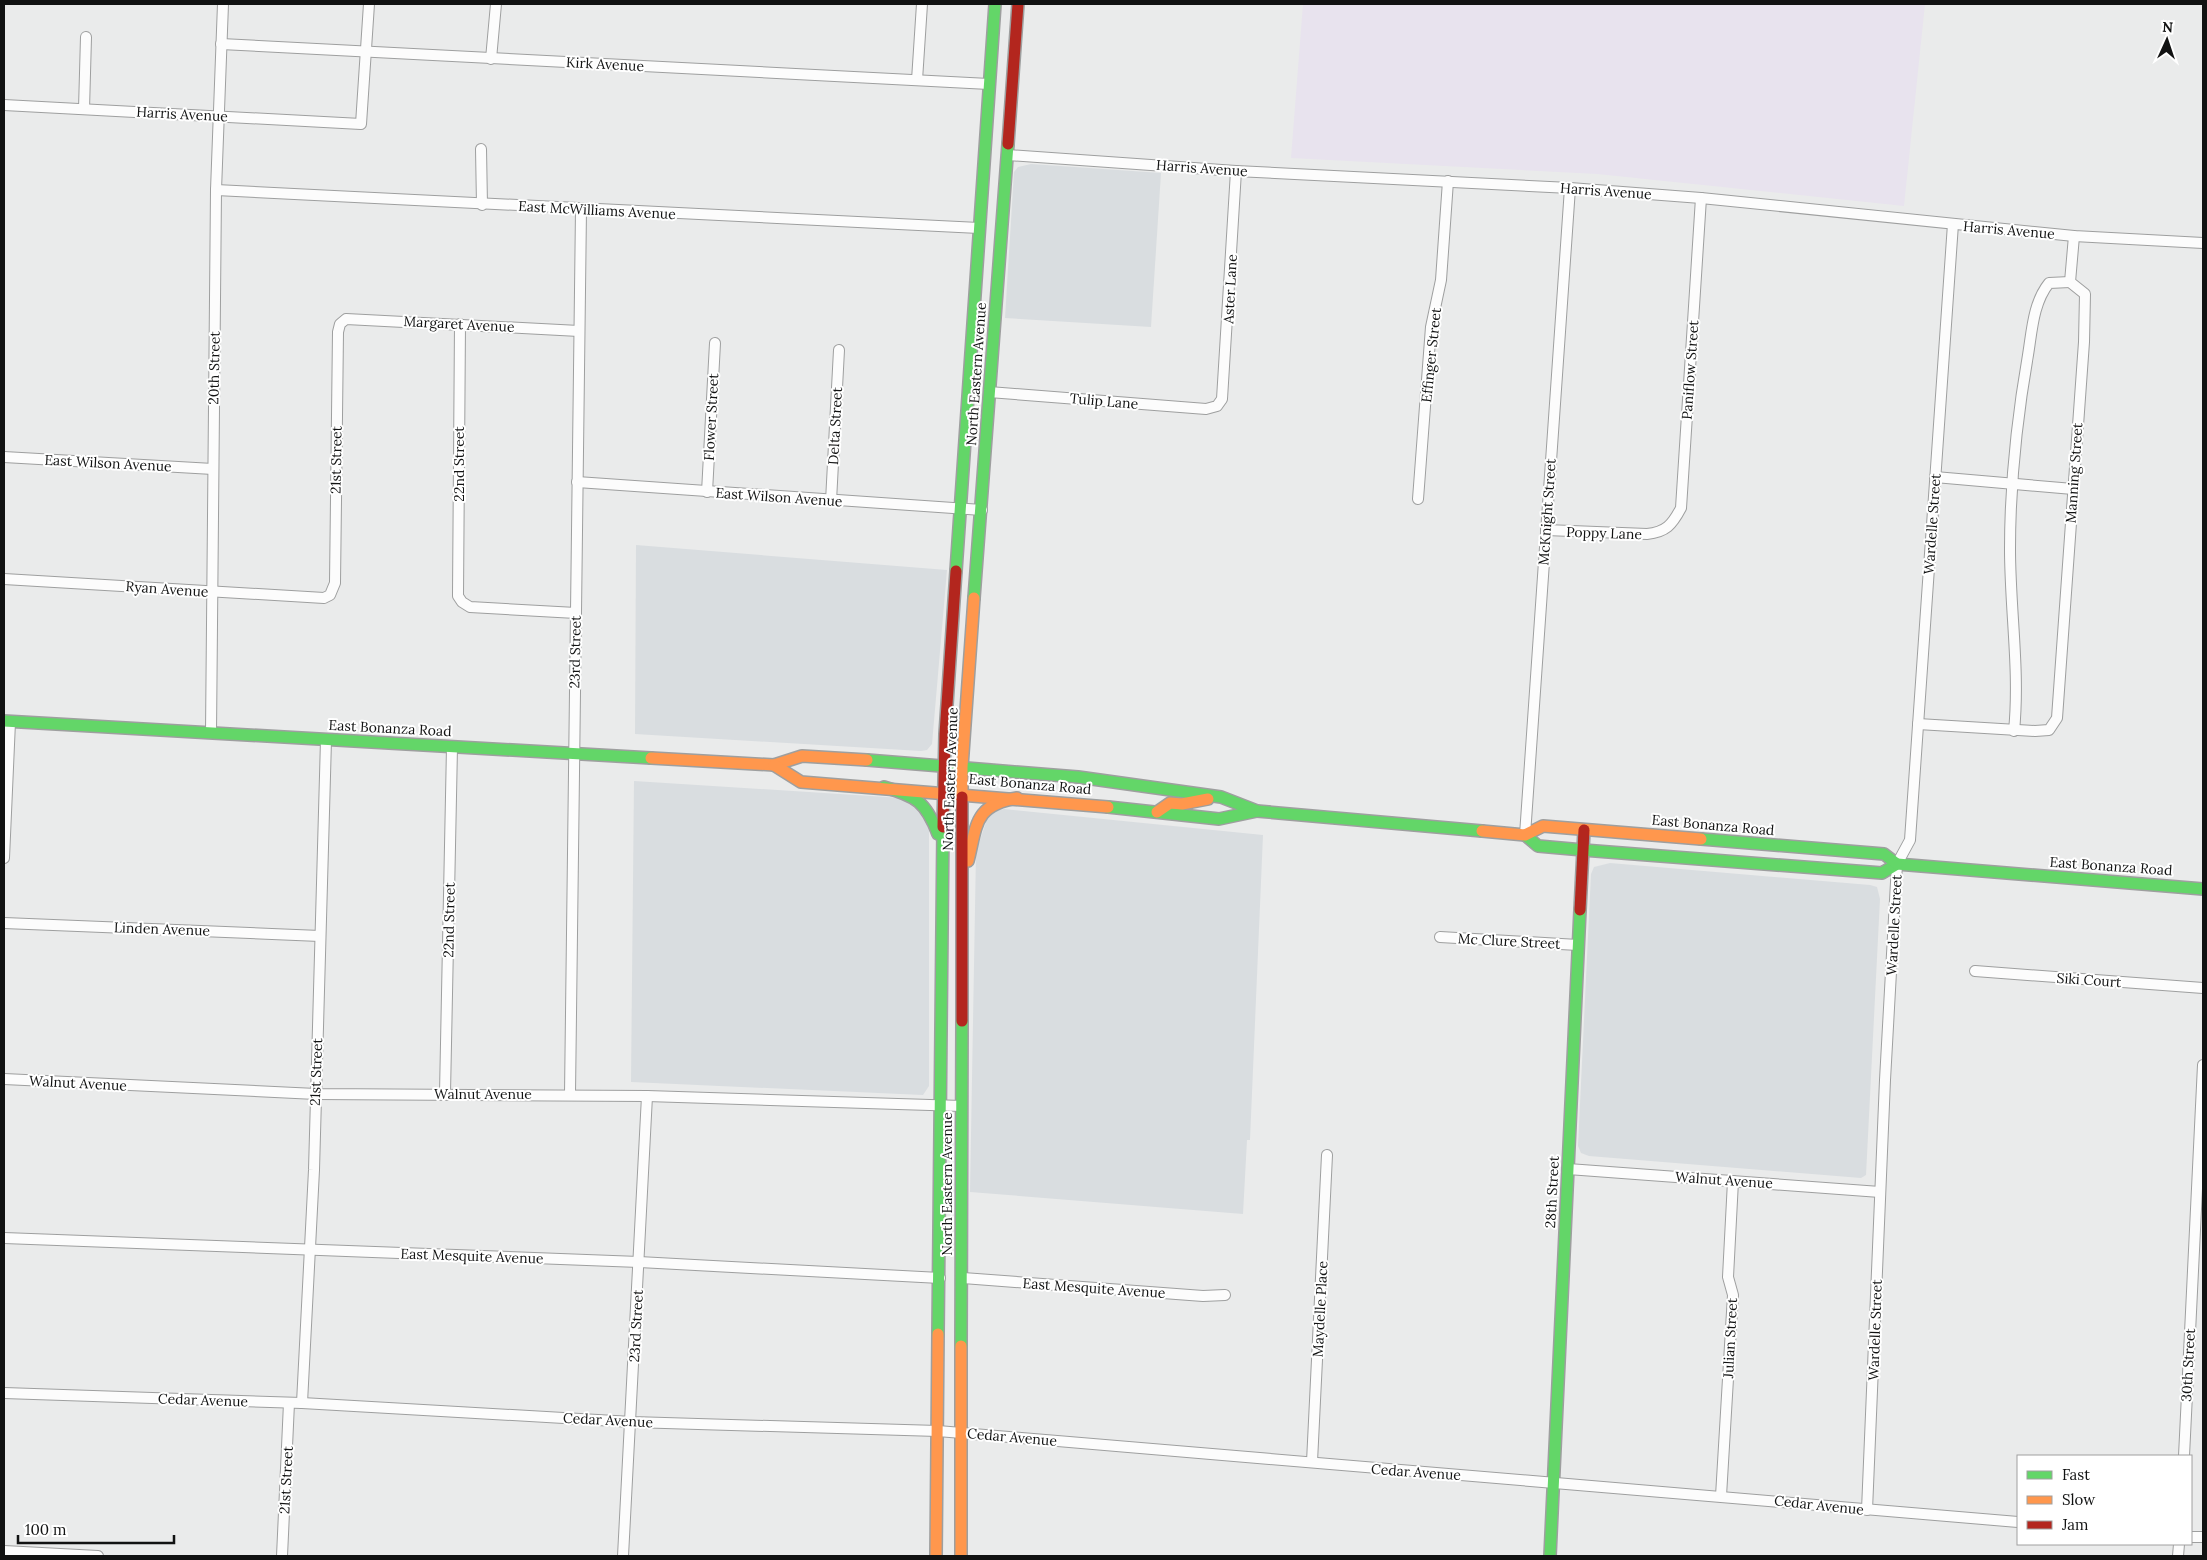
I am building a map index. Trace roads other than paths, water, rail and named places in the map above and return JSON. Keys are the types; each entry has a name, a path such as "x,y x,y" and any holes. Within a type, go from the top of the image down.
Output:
{"main road":[{"name":"North Eastern Avenue","path":"936,1556 944,765 995,4"},
{"name":"North Eastern Avenue","path":"962,1556 962,767 1018,4"},
{"path":"992,49 1003,69 998,139 1008,155"},
{"path":"979,228 988,234 994,327"},
{"name":"East Bonanza Road","path":"7,722 774,766 802,756 944,765 1078,777 1221,797 1257,811 1525,836 1538,846 1882,873 1897,864"},
{"name":"East Bonanza Road","path":"774,766 801,782 1017,798 1219,820 1257,811"},
{"path":"884,787 909,794 923,802 930,812 942,845"},
{"path":"1157,812 1170,803 1182,804 1221,797"},
{"path":"962,882 979,814 995,801 1017,798"},
{"name":"East Bonanza Road","path":"1525,836 1542,826 1884,854 1897,864 2203,889"},
{"name":"28th Street","path":"1550,1556 1584,830"},
{"path":"941,985 950,993 951,1035 962,1046"}],"street":[{"name":"20th Street","path":"211,733 217,116 223,4"},
{"path":"366,52 369,4"},
{"path":"491,58 496,4"},
{"path":"917,80 922,4"},
{"path":"84,109 86,37"},
{"name":"Kirk Avenue","path":"221,44 989,84"},
{"name":"Harris Avenue","path":"4,105 361,124 366,52"},
{"path":"481,149 482,205"},
{"name":"Harris Avenue","path":"1008,155 1236,171 1570,188 1700,198 2074,236 2203,243"},
{"name":"Aster Lane","path":"1218,406 1222,399 1227,338 1236,171"},
{"name":"Effinger Street","path":"1418,499 1431,327 1441,280 1448,181"},
{"name":"McKnight Street","path":"1525,836 1570,188"},
{"name":"East McWilliams Avenue","path":"216,190 581,210 979,228"},
{"name":"Paniflow Street","path":"1661,533 1672,526 1681,508 1700,198"},
{"name":"23rd Street","path":"570,1094 581,210"},
{"name":"Wardelle Street","path":"1868,1510 1880,1192 1897,864 1910,840 1954,224"},
{"path":"1918,724 2014,731 2018,694 2013,649 2010,548 2013,484 2025,373 2039,295 2049,283 2070,282 2074,236"},
{"name":"Manning Street","path":"2014,731 2049,730 2056,718 2085,294 2070,282"},
{"name":"Margaret Avenue","path":"340,324 346,319 579,331"},
{"name":"21st Street","path":"330,594 335,584 340,324"},
{"name":"22nd Street","path":"460,324 458,596 462,602 470,607 576,613"},
{"name":"Flower Street","path":"707,492 715,343"},
{"name":"Delta Street","path":"831,501 839,350"},
{"name":"Tulip Lane","path":"989,392 1206,409 1218,406"},
{"name":"East Wilson Avenue","path":"4,457 213,469"},
{"path":"1935,477 2073,489"},
{"name":"East Wilson Avenue","path":"577,482 982,510"},
{"name":"Poppy Lane","path":"1546,530 1661,533"},
{"name":"Ryan Avenue","path":"4,579 324,598 330,594"},
{"path":"4,858 7,722"},
{"name":"21st Street","path":"302,1403 316,1094 326,740"},
{"name":"22nd Street","path":"445,1094 452,747"},
{"name":"Linden Avenue","path":"4,923 320,936"},
{"name":"Mc Clure Street","path":"1440,938 1578,945"},
{"name":"Siki Court","path":"1975,971 2203,988"},
{"name":"30th Street","path":"2184,1455 2203,1064"},
{"name":"Walnut Avenue","path":"4,1080 316,1094 570,1094 962,1106"},
{"name":"23rd Street","path":"623,1556 632,1422 647,1096"},
{"name":"Maydelle Place","path":"1312,1462 1328,1155"},
{"name":"Walnut Avenue","path":"1568,1169 1880,1192"},
{"name":"Julian Street","path":"1721,1496 1733,1295 1728,1277 1734,1181"},
{"name":"East Mesquite Avenue","path":"4,1238 639,1262 940,1278"},
{"name":"East Mesquite Avenue","path":"963,1278 1204,1296 1225,1295"},
{"name":"Cedar Avenue","path":"4,1393 302,1403 632,1422 938,1431 1553,1481 2017,1522"},
{"name":"21st Street","path":"282,1556 290,1403"},
{"path":"4,1551 98,1556"}]}
